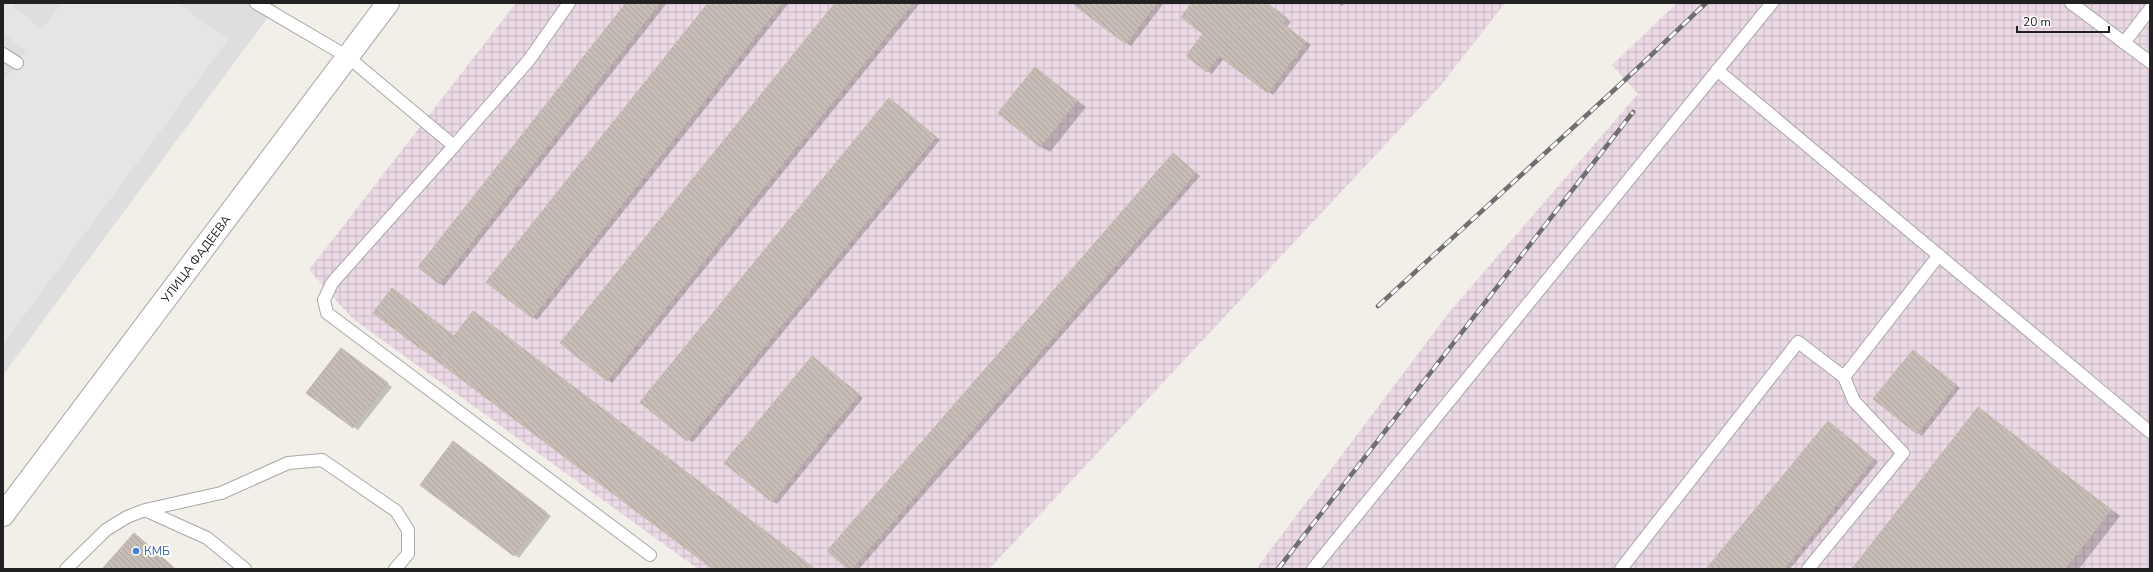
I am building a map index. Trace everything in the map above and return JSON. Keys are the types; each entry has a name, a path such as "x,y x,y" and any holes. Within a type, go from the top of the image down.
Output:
{"street":[{"name":"УЛИЦА ФАДЕЕВА","path":"3,515 388,3"}],"lane":[{"path":"256,3 348,57 454,146"},
{"path":"569,3 530,60 332,282 324,300 327,313 650,555"},
{"path":"1318,567 1772,3"},
{"path":"2071,3 2150,62"},
{"path":"2124,42 2150,9"},
{"path":"3,54 17,64"},
{"path":"1717,70 2150,432"},
{"path":"1844,377 1938,255"},
{"path":"1621,569 1798,342 1844,377 1854,401 1903,453 1808,569"},
{"path":"66,569 106,530 127,517 145,510 221,493 288,463 322,460 396,511 408,530 408,554 395,569"},
{"path":"145,510 207,538 245,569"}],"shaded area":[{"path":"3,3 273,3 277,5 3,375"},
{"path":"3,3 16,3 13,7 42,29 61,3 178,3 228,40 3,344 3,82 26,51 3,33"},
{"path":"516,3 1505,3 1441,85 989,569 698,569 352,318 309,270"},
{"path":"1677,3 2150,3 2150,569 1256,569 1451,310 1638,94 1612,65"}],"building":[{"path":"626,3 660,3 439,284 418,267"},
{"path":"708,3 782,3 532,318 486,282"},
{"path":"835,3 913,3 607,381 560,343"},
{"path":"1082,3 1157,3 1126,44 1078,8"},
{"path":"1192,3 1259,3 1207,72 1186,56 1203,34 1181,17"},
{"path":"1259,3 1267,3 1287,18 1283,24 1306,42 1268,93 1219,56"},
{"path":"1035,67 1077,101 1040,147 998,113"},
{"path":"889,98 936,137 687,441 640,402"},
{"path":"1173,153 1196,173 852,569 848,569 827,551"},
{"path":"392,288 454,336 436,360 373,313"},
{"path":"473,311 814,568 713,569 436,360"},
{"path":"341,348 388,383 353,428 306,393"},
{"path":"1913,350 1956,385 1917,434 1873,399"},
{"path":"812,356 859,394 772,502 724,463"},
{"path":"1978,407 2111,510 2065,569 1852,569"},
{"path":"1828,421 1874,459 1784,569 1706,569"},
{"path":"453,441 547,513 514,556 420,485"},
{"name":"КМБ","path":"134,533 175,569 102,569"}],"railway":[{"path":"1378,306 1625,80 1706,3"},
{"path":"1278,569 1633,112"}],"place":[{"name":"КМБ","path":"136,551"}]}
